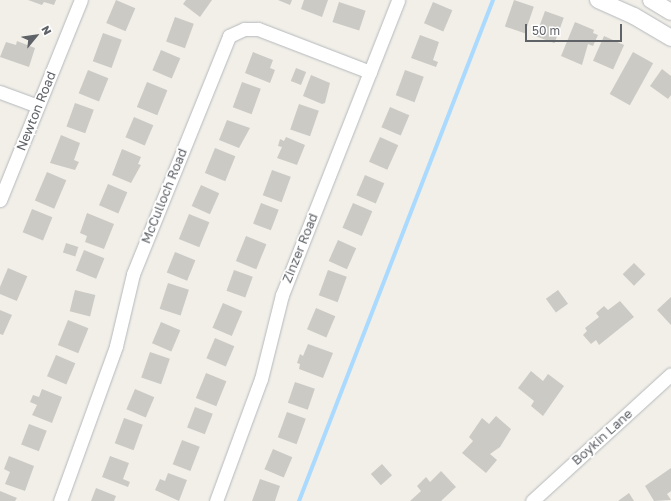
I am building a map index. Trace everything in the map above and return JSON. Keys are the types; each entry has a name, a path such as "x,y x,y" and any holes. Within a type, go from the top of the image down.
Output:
{"street":[{"name":"Newton Road","path":"0,200 81,0"},
{"name":"Zinzer Road","path":"216,501 261,379 282,295 398,0"},
{"path":"598,0 634,16 671,38"},
{"path":"652,0 671,12"},
{"name":"McCulloch Road","path":"60,501 116,346 133,274 229,36 244,29 258,30 370,72"},
{"path":"0,92 38,106"},
{"name":"Boykin Lane","path":"532,501 671,374"}],"building":[{"path":"28,0 56,0 54,5 44,2 42,5"},
{"path":"116,0 135,8 126,31 106,23"},
{"path":"186,0 212,0 200,17 183,4"},
{"path":"278,0 292,0 290,5"},
{"path":"304,0 328,0 322,17 301,9"},
{"path":"514,0 534,7 525,33 505,26"},
{"path":"339,2 366,11 359,31 333,22"},
{"path":"433,2 452,10 443,31 424,23"},
{"path":"545,11 564,18 555,43 536,36"},
{"path":"175,17 194,24 185,48 166,41"},
{"path":"575,22 594,30 593,33 598,35 593,46 588,44 582,65 561,56"},
{"path":"103,33 122,40 112,68 93,61"},
{"path":"420,35 439,42 433,60 438,62 436,67 411,58"},
{"path":"604,36 624,45 613,70 593,61"},
{"path":"17,41 35,48 29,67 0,57 6,42 16,45"},
{"path":"161,50 180,58 172,78 152,70"},
{"path":"253,52 273,60 270,68 275,70 270,83 245,73"},
{"path":"633,52 653,63 630,105 610,94"},
{"path":"296,68 306,72 301,85 291,81"},
{"path":"662,69 671,76 671,95 668,99 650,86"},
{"path":"88,70 108,78 99,101 79,93"},
{"path":"405,70 424,77 415,102 396,95"},
{"path":"311,75 330,83 325,103 322,104 303,96"},
{"path":"147,82 167,90 157,115 137,107"},
{"path":"242,82 261,89 252,114 233,107"},
{"path":"75,103 94,110 85,133 66,126"},
{"path":"299,104 319,111 310,136 290,130"},
{"path":"390,107 409,115 401,135 381,127"},
{"path":"134,117 153,125 145,145 125,137"},
{"path":"227,120 250,128 239,148 219,140"},
{"path":"61,135 80,143 74,160 79,162 75,170 50,163"},
{"path":"286,137 305,145 297,165 277,158 282,147 278,146 280,139 284,141"},
{"path":"380,137 398,145 387,170 369,162"},
{"path":"215,148 235,156 225,181 205,173"},
{"path":"122,149 141,157 138,164 141,165 131,183 112,175"},
{"path":"272,170 291,177 282,202 263,195"},
{"path":"47,172 66,180 54,209 35,201"},
{"path":"365,175 384,183 376,203 356,195"},
{"path":"108,184 127,192 118,213 99,205"},
{"path":"201,185 219,193 210,214 192,206"},
{"path":"261,203 279,210 271,230 253,224"},
{"path":"353,203 372,211 362,236 342,228"},
{"path":"32,209 52,217 43,240 23,232"},
{"path":"87,213 114,224 104,249 85,242 87,236 80,233"},
{"path":"189,214 209,222 199,247 179,239"},
{"path":"246,236 266,244 256,269 236,261"},
{"path":"338,240 356,248 347,269 329,261"},
{"path":"66,243 78,247 75,257 63,253"},
{"path":"84,250 104,258 96,279 76,270"},
{"path":"175,252 195,260 187,281 167,272"},
{"path":"634,263 645,274 634,286 623,274"},
{"path":"8,268 27,276 17,301 0,294 0,287"},
{"path":"234,270 253,277 245,298 226,291"},
{"path":"328,270 347,277 338,302 319,295"},
{"path":"168,283 189,290 181,315 160,309"},
{"path":"75,290 95,295 90,316 70,311"},
{"path":"558,290 568,304 556,313 546,299"},
{"path":"671,297 671,325 657,310"},
{"path":"620,301 634,317 599,345 596,340 591,344 583,335 587,331 585,328 599,317 596,313 604,306 608,310"},
{"path":"223,303 242,311 232,336 212,328"},
{"path":"316,308 335,316 326,337 307,329"},
{"path":"0,310 12,315 3,335 0,334"},
{"path":"68,320 88,328 78,353 58,345"},
{"path":"161,322 180,330 171,351 152,343"},
{"path":"215,338 234,346 226,366 206,358"},
{"path":"308,344 333,353 323,378 299,369 300,364 297,363 300,354 303,356"},
{"path":"150,352 170,359 161,384 141,378"},
{"path":"56,355 75,363 66,384 47,376"},
{"path":"531,371 543,381 548,374 564,386 543,416 531,406 534,401 518,388"},
{"path":"206,373 226,381 216,406 196,398"},
{"path":"295,382 315,389 308,410 288,403"},
{"path":"42,389 62,397 52,423 32,415 37,405 30,402 33,395 39,397"},
{"path":"135,389 154,397 146,417 126,409"},
{"path":"195,407 213,414 205,434 187,428"},
{"path":"287,412 306,419 297,444 278,437"},
{"path":"496,416 511,429 500,447 490,454 497,460 486,473 462,453 473,441 469,437 482,418 489,424"},
{"path":"124,418 143,425 134,450 115,443"},
{"path":"29,424 47,431 39,451 21,445"},
{"path":"182,440 200,447 190,471 173,464"},
{"path":"273,449 292,457 284,477 264,469"},
{"path":"9,456 34,466 25,491 5,484 10,472 4,469"},
{"path":"110,456 129,463 123,479 130,482 128,487 102,477"},
{"path":"382,464 392,475 381,485 371,474"},
{"path":"671,468 671,491 667,494 671,500 654,501 645,486"},
{"path":"441,471 456,487 441,501 410,501 421,491 417,486 426,477 430,482"},
{"path":"168,473 187,480 179,501 155,490 160,479 165,481"},
{"path":"260,479 280,486 275,501 252,501"},
{"path":"96,488 116,496 114,501 91,501"},
{"path":"0,491 17,498 15,501 0,501"},
{"path":"629,493 634,501 618,501"}],"waterway":[{"path":"299,501 493,0"}]}
